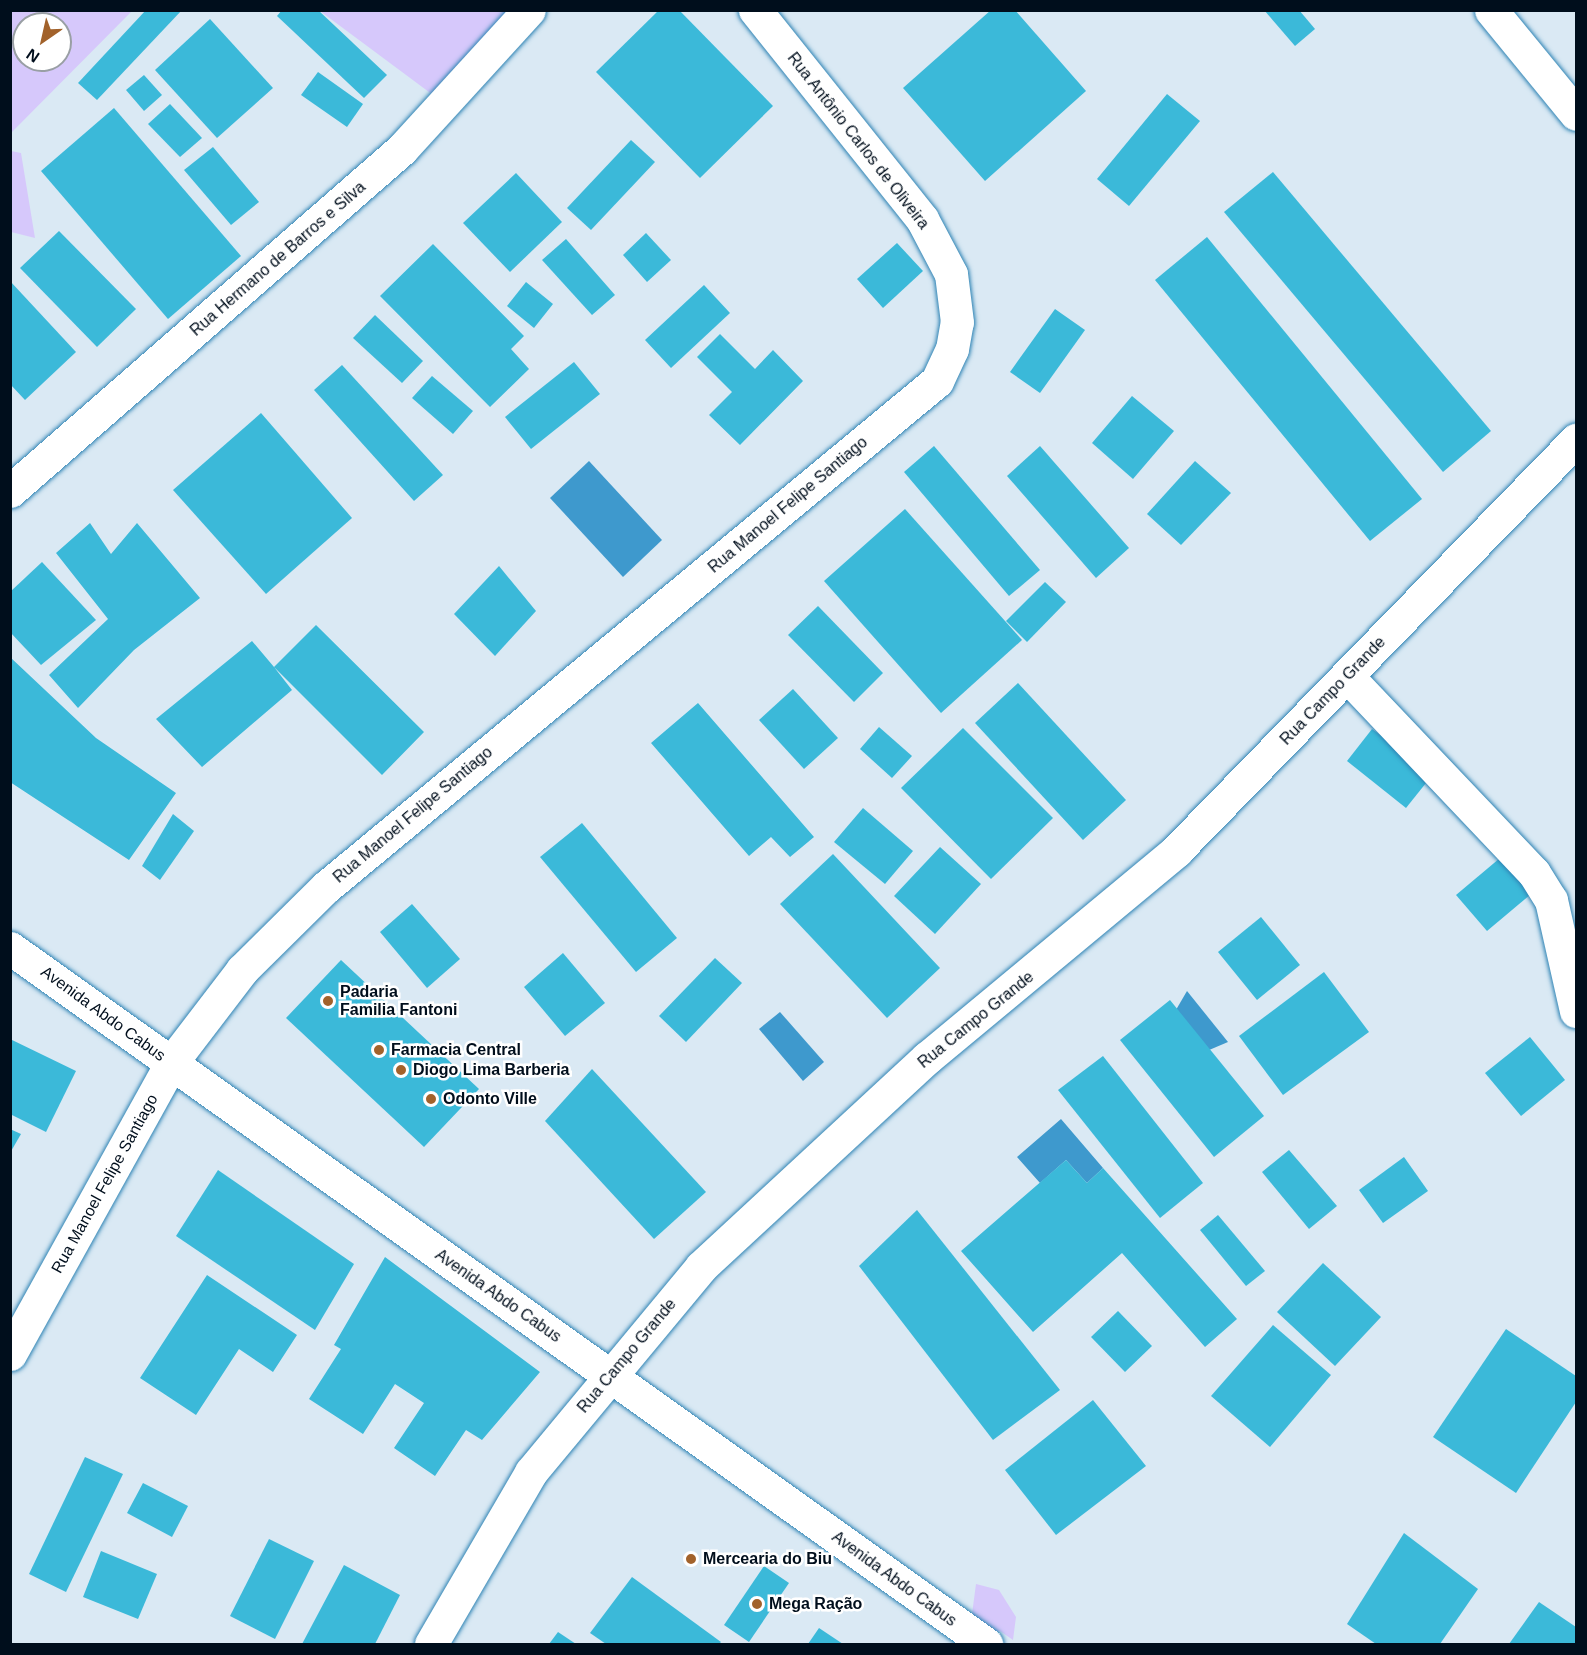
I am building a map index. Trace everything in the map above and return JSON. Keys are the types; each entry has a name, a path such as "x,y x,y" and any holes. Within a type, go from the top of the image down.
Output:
{"street":[{"name":"Rua Hermano de Barros e Silva","path":"10,490 353,195 529,10"},
{"name":"Rua Antônio Carlos de Oliveira","path":"755,10 922,219 951,274 957,322 952,349 937,381"},
{"path":"1491,10 1576,114"},
{"name":"Rua Manoel Felipe Santiago","path":"10,1354 171,1063 242,970 326,887 937,381"},
{"name":"Rua Campo Grande","path":"431,1644 531,1472 701,1267 927,1058 1176,851 1348,677 1576,440"},
{"path":"1348,677 1534,873 1551,900 1576,1011"},
{"name":"Avenida Abdo Cabus","path":"10,948 986,1644"}],"shaded area":[{"path":"10,11 132,11 72,71 72,12 12,12 12,72 72,72 11,133"},
{"path":"320,11 515,11 437,98"},
{"path":"11,151 21,153 35,238 11,232"},
{"path":"976,1584 999,1590 1016,1617 1013,1640 1000,1631 982,1633 972,1614"}],"water":[{"path":"589,461 662,540 623,577 550,498"},
{"path":"1187,991 1228,1042 1195,1056 1173,1015"},
{"path":"780,1012 824,1062 803,1081 759,1029"},
{"path":"1061,1119 1103,1168 1087,1183 1066,1160 1040,1183 1017,1157"}],"building":[{"path":"146,10 182,10 97,100 78,83"},
{"path":"282,10 318,10 387,75 364,98 277,16"},
{"path":"659,10 679,10 773,106 700,178 596,72"},
{"path":"991,10 1015,10 1086,91 985,181 903,88"},
{"path":"1264,10 1299,10 1315,29 1295,46"},
{"path":"210,19 273,88 217,138 155,70"},
{"path":"318,72 363,104 347,127 301,95"},
{"path":"144,75 162,95 144,111 126,90"},
{"path":"1167,94 1200,121 1129,206 1097,179"},
{"path":"170,104 202,138 180,157 148,124"},
{"path":"114,108 241,256 168,319 41,171"},
{"path":"631,140 655,162 591,230 567,208"},
{"path":"213,147 259,202 231,225 184,170"},
{"path":"1273,172 1491,431 1443,472 1224,212"},
{"path":"516,173 562,222 510,272 463,223"},
{"path":"59,231 136,309 97,347 20,268"},
{"path":"646,233 671,260 647,282 623,255"},
{"path":"1207,237 1422,499 1370,541 1155,280"},
{"path":"566,239 615,295 592,315 542,260"},
{"path":"897,243 923,271 883,308 857,279"},
{"path":"433,244 524,336 511,349 529,369 490,407 380,296"},
{"path":"10,281 76,352 25,400 10,384"},
{"path":"526,282 553,304 534,328 507,306"},
{"path":"704,285 730,313 671,368 645,340"},
{"path":"1055,309 1085,330 1040,393 1010,372"},
{"path":"375,315 423,361 402,383 353,338"},
{"path":"720,334 755,369 773,350 803,381 740,445 709,415 732,392 697,357"},
{"path":"574,362 600,394 531,449 505,417"},
{"path":"342,365 443,475 414,501 314,390"},
{"path":"432,376 473,411 453,434 412,398"},
{"path":"1132,396 1174,431 1133,479 1092,443"},
{"path":"261,413 352,518 266,594 173,490"},
{"path":"934,446 1040,570 1009,596 904,472"},
{"path":"1040,446 1129,548 1096,578 1007,476"},
{"path":"1195,461 1231,493 1181,545 1147,514"},
{"path":"905,509 1022,640 941,713 824,581"},
{"path":"90,523 111,554 137,523 200,598 134,650 78,708 49,675 108,619 56,553"},
{"path":"42,562 96,620 41,665 10,632 10,592"},
{"path":"499,566 536,611 495,656 454,614"},
{"path":"1045,582 1066,602 1027,642 1006,621"},
{"path":"818,606 883,673 854,702 788,635"},
{"path":"316,625 424,732 382,775 274,667"},
{"path":"252,641 292,690 202,767 156,719"},
{"path":"10,657 96,738 176,793 129,860 10,782"},
{"path":"1018,683 1126,800 1083,840 975,723"},
{"path":"793,689 838,738 804,769 759,720"},
{"path":"698,703 814,837 790,857 771,837 749,856 651,743"},
{"path":"879,727 912,756 892,778 860,749"},
{"path":"963,728 1053,818 991,879 901,788"},
{"path":"1372,729 1434,773 1406,808 1347,761"},
{"path":"863,808 913,851 885,884 834,842"},
{"path":"173,814 194,831 160,880 142,866"},
{"path":"582,823 677,938 636,972 540,857"},
{"path":"940,847 981,884 935,934 894,896"},
{"path":"833,854 940,968 887,1018 780,904"},
{"path":"1500,858 1531,894 1487,931 1456,895"},
{"path":"412,904 460,959 427,988 380,932"},
{"path":"1261,917 1300,965 1257,1000 1218,952"},
{"path":"563,953 605,1003 565,1036 524,987"},
{"path":"715,958 742,983 686,1042 659,1016"},
{"path":"341,960 479,1089 424,1147 286,1018"},
{"path":"1324,972 1369,1032 1283,1095 1239,1036"},
{"path":"1170,1000 1264,1116 1214,1157 1120,1040"},
{"path":"1530,1037 1565,1080 1521,1116 1485,1073"},
{"path":"10,1039 76,1071 46,1132 10,1114"},
{"path":"1103,1056 1203,1183 1160,1218 1058,1090"},
{"path":"592,1069 706,1192 654,1239 545,1121"},
{"path":"10,1129 21,1134 10,1153"},
{"path":"1289,1150 1337,1206 1309,1229 1262,1172"},
{"path":"1404,1157 1428,1191 1383,1223 1359,1190"},
{"path":"1066,1160 1087,1183 1103,1168 1237,1319 1205,1347 1122,1253 1033,1332 961,1251"},
{"path":"218,1170 354,1264 315,1330 176,1236"},
{"path":"917,1210 1060,1390 993,1440 859,1266"},
{"path":"1218,1215 1265,1271 1246,1286 1200,1230"},
{"path":"385,1257 540,1372 482,1440 466,1430 435,1476 394,1448 424,1403 395,1384 363,1434 309,1399 341,1349 334,1345"},
{"path":"1323,1263 1381,1317 1335,1366 1277,1312"},
{"path":"207,1275 297,1335 273,1372 239,1349 196,1415 140,1378"},
{"path":"1118,1311 1152,1346 1125,1372 1091,1337"},
{"path":"1273,1325 1331,1375 1270,1447 1211,1396"},
{"path":"1506,1329 1576,1376 1576,1402 1516,1493 1433,1437"},
{"path":"1093,1400 1146,1466 1056,1535 1005,1470"},
{"path":"85,1457 123,1474 66,1592 29,1574"},
{"path":"143,1483 188,1506 172,1537 127,1513"},
{"path":"1404,1533 1478,1589 1440,1644 1376,1644 1347,1624"},
{"path":"269,1539 314,1561 275,1639 230,1616"},
{"path":"101,1551 157,1574 138,1619 83,1597"},
{"path":"344,1565 400,1595 375,1644 302,1644"},
{"name":"Mega Ração","path":"764,1566 789,1583 749,1642 724,1625"},
{"path":"632,1577 721,1642 719,1644 606,1644 590,1633"},
{"path":"1539,1602 1576,1627 1576,1644 1509,1644"},
{"path":"819,1628 843,1644 808,1644"},
{"path":"558,1632 576,1644 549,1644"}],"place":[{"name":"Padaria Familia Fantoni","path":"328,1001"},
{"name":"Farmacia Central","path":"379,1050"},
{"name":"Diogo Lima Barberia","path":"401,1070"},
{"name":"Odonto Ville","path":"431,1099"},
{"name":"Mercearia do Biu","path":"691,1559"},
{"name":"Mega Ração","path":"757,1604"}]}
